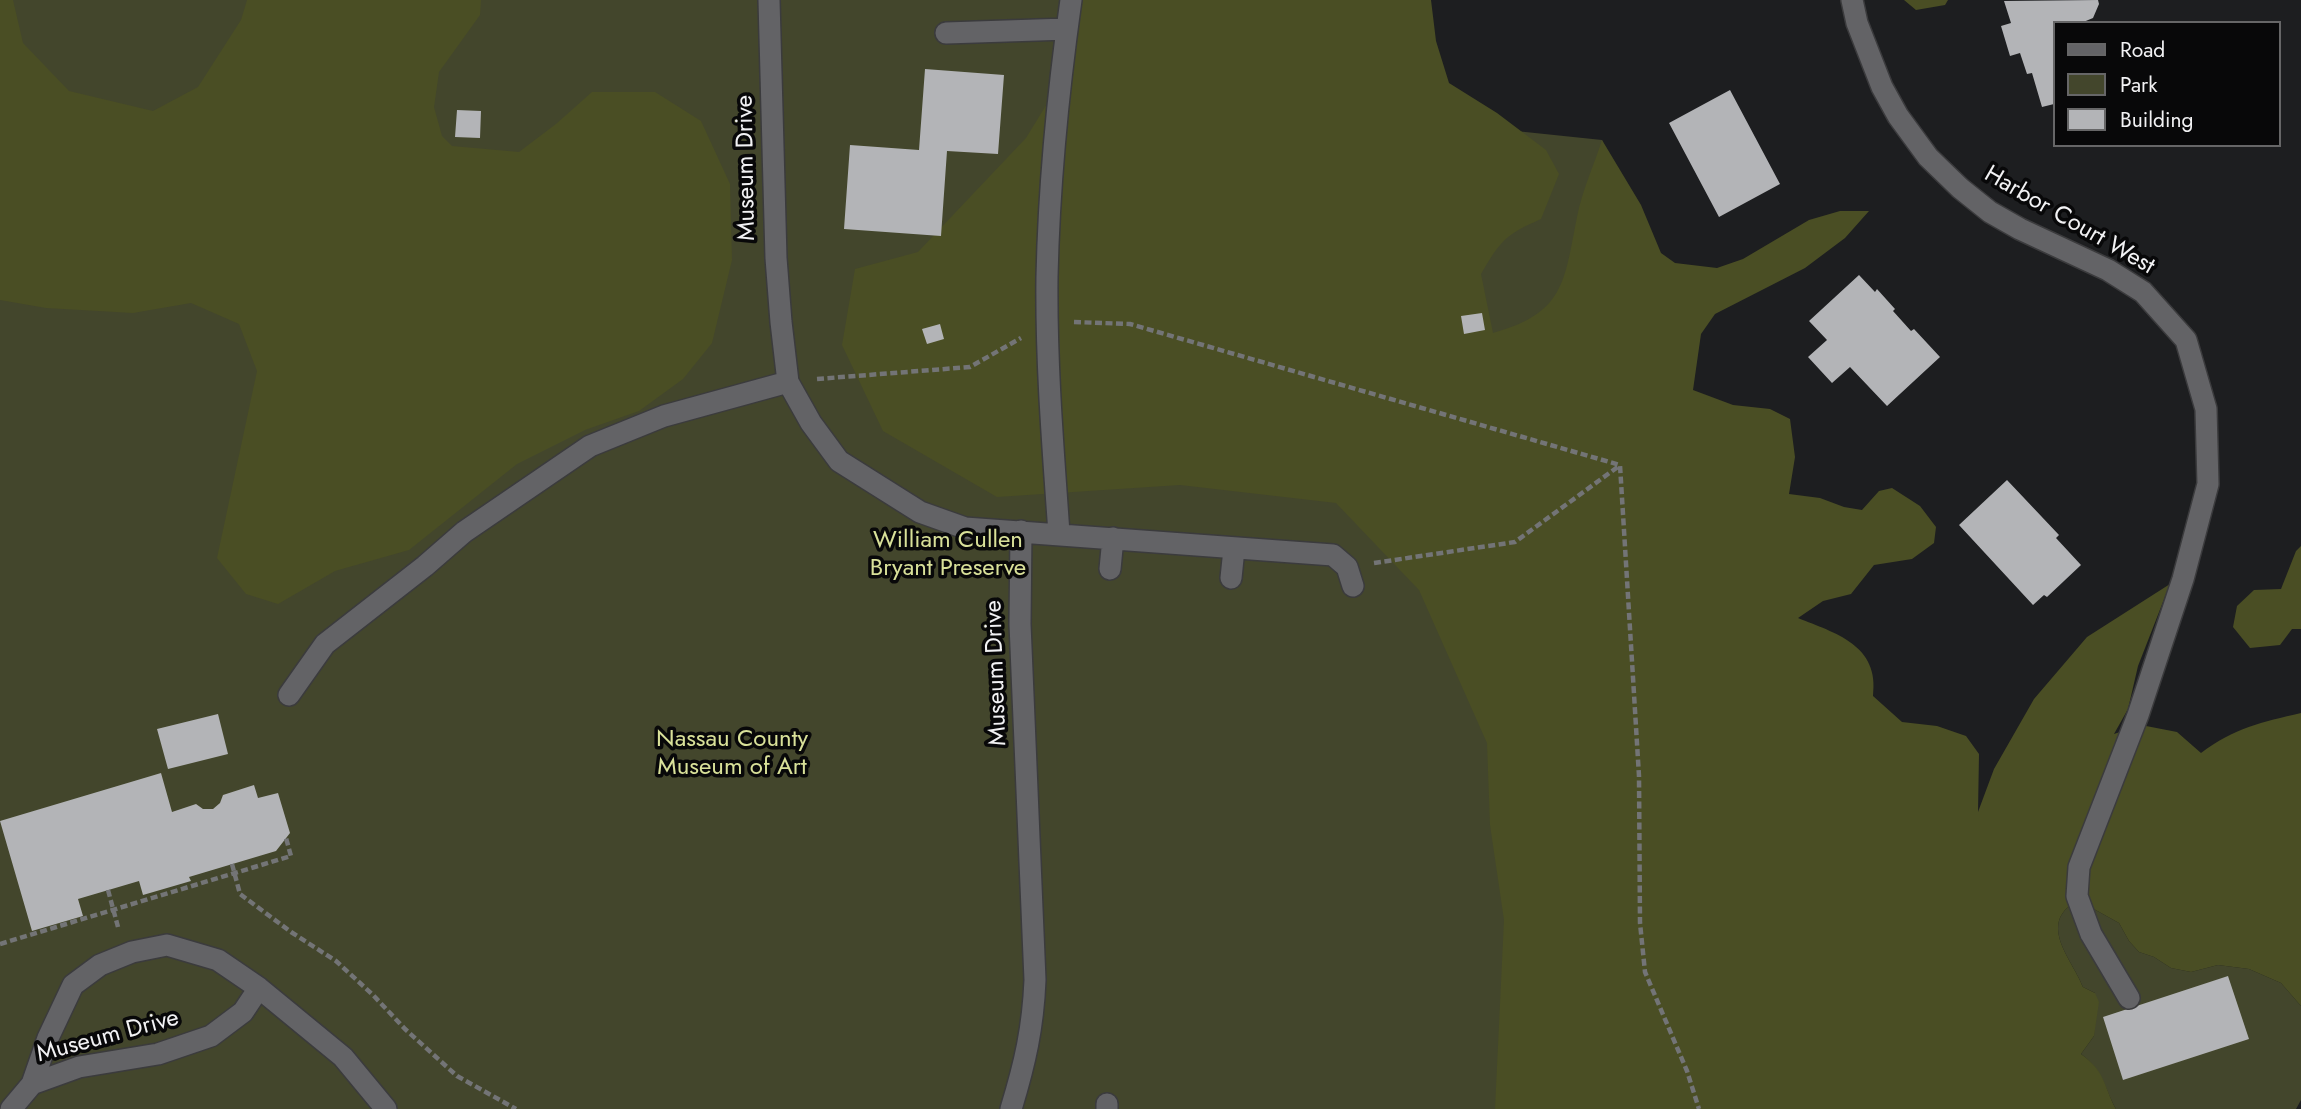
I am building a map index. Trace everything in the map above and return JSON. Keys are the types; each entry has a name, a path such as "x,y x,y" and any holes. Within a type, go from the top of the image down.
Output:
{"street":[{"name":"Museum Drive","path":"769,0 776,258 780,322 788,382 811,424 839,461 902,502 920,512 965,528 1021,531 1020,624 1035,980 1034,1018 1011,1109"},
{"path":"1059,533 1051,415 1047,277 1057,108 1070,0"},
{"name":"Harbor Court West","path":"1852,0 1857,23 1882,87 1898,116 1928,157 1990,212 2108,270 2143,292 2186,340 2206,408 2208,484 2183,579 2138,715 2078,867 2077,896 2091,934 2129,998"},
{"path":"946,33 1067,29"},
{"path":"289,695 325,643 425,566 464,532 590,446 664,416 788,382"},
{"path":"1021,531 1333,555 1350,577"},
{"path":"1110,569 1112,538"},
{"path":"1231,579 1234,549"},
{"name":"Museum Drive","path":"11,1109 32,1084 48,1038 74,985 100,965 132,952 167,945 218,960 259,988 343,1057 386,1109"},
{"name":"Museum Drive","path":"32,1084 79,1068 158,1054 211,1036 243,1012 259,988"}],"path":[{"path":"788,382 970,367 1049,322 1130,324 1620,465"},
{"path":"1350,577 1515,542 1620,465"},
{"path":"1620,465 1639,776 1640,923 1645,972 1687,1071 1699,1109"},
{"path":"0,944 291,856 286,838"},
{"path":"232,863 240,894 290,932 336,961 457,1076 516,1109"},
{"path":"108,890 117,921"}],"green space":[{"name":"William Cullen Bryant Preserve","path":"0,0 1405,0 1420,121 1602,140 1895,1109 0,1109"},
{"path":"0,0 13,0 23,43 69,91 153,111 198,87 241,20 247,0 481,0 480,15 439,72 434,107 442,136 452,146 519,152 592,92 655,92 701,121 730,184 732,260 712,343 683,379 639,411 585,430 517,464 409,550 335,571 278,604 246,594 217,558 257,371 239,324 191,303 133,313 46,308 0,300"},
{"path":"1079,0 1431,0 1436,41 1449,83 1497,113 1546,150 1559,174 1541,219 1511,234 1494,253 1481,274 1493,333 1535,316 1548,305 1557,292 1569,260 1582,198 1602,140 1641,205 1661,253 1675,263 1717,268 1743,259 1809,220 1840,211 1869,211 1845,238 1805,268 1715,314 1701,334 1693,390 1733,405 1770,409 1790,419 1795,457 1789,494 1820,498 1862,510 1879,491 1892,488 1920,506 1936,527 1934,543 1912,559 1874,565 1851,594 1823,601 1798,618 1840,636 1862,653 1869,664 1873,679 1873,696 1902,722 1937,726 1966,736 1979,754 1978,812 1994,769 2034,699 2087,637 2170,584 2138,666 2128,709 2114,734 2141,725 2177,732 2201,753 2237,732 2301,713 2301,1006 2281,983 2249,969 2218,965 2191,972 2171,968 2154,957 2139,952 2119,923 2092,908 2072,904 2063,913 2059,923 2062,945 2083,987 2095,993 2099,1002 2094,1036 2081,1054 2100,1073 2116,1109 1495,1109 1504,920 1490,825 1487,743 1419,590 1336,503 1180,485 997,497 883,431 842,345 855,269 918,252 1026,138 1061,81"},
{"path":"1904,0 1948,0 1945,5 1916,10"},
{"path":"2301,546 2301,629 2292,629 2280,645 2250,648 2233,627 2237,606 2254,590 2281,589 2296,551"},
{"path":"2072,904 2092,908 2119,923 2139,952 2154,957 2171,968 2191,972 2218,965 2249,969 2281,983 2301,1006 2301,1100 2296,1109 2116,1109 2099,1073 2081,1054 2094,1036 2095,993 2083,987 2059,934 2063,913"}],"building":[{"path":"2098,0 2093,18 2086,21 2052,21 2052,104 2042,107 2032,73 2027,74 2020,53 2010,56 2001,26 2011,23 2004,1"},
{"path":"925,69 1004,75 998,154 947,151 941,236 844,229 850,145 919,150"},
{"path":"1730,90 1780,184 1719,217 1669,123"},
{"path":"457,110 481,111 480,138 455,137"},
{"path":"1859,275 1875,292 1877,289 1911,331 1914,329 1940,357 1887,406 1850,367 1832,383 1808,357 1827,340 1809,321"},
{"path":"1482,313 1485,330 1464,334 1461,316"},
{"path":"940,324 944,339 927,344 922,329"},
{"path":"2007,480 2059,535 2056,538 2081,565 2047,597 2044,595 2033,605 1959,525"},
{"path":"218,714 228,754 168,769 157,729"},
{"path":"161,773 172,812 196,804 203,809 213,809 220,803 223,795 254,785 258,798 278,793 290,833 276,851 189,877 191,881 143,895 139,881 78,899 83,916 32,931 0,821"},
{"path":"2228,976 2249,1039 2123,1080 2103,1017"}],"park label":[{"name":"Nassau County Museum of Art","path":"732,754"}]}
